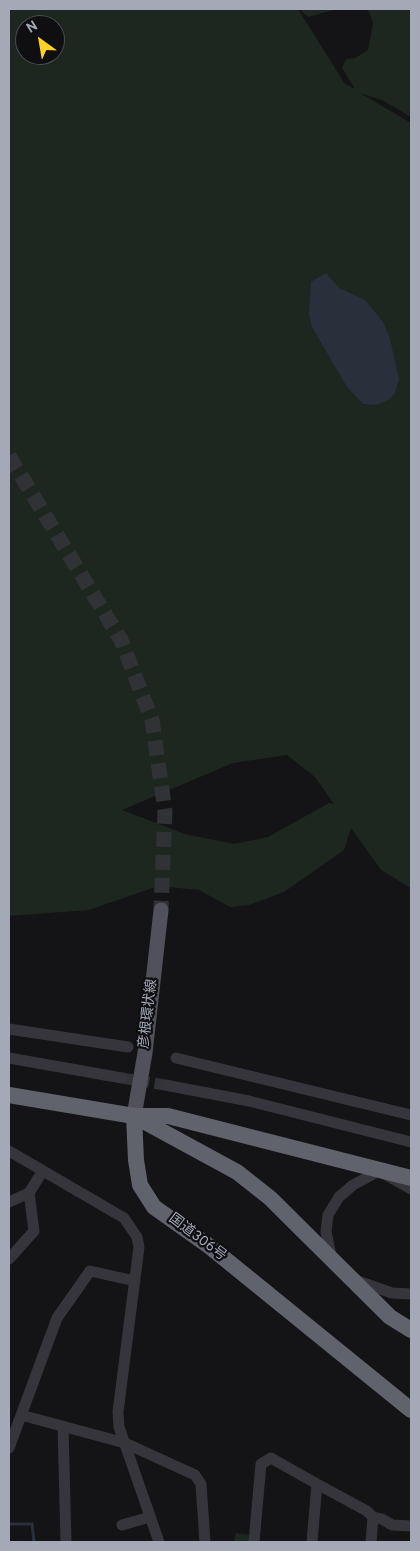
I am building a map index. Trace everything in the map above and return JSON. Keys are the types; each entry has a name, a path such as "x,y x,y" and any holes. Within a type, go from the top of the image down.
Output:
{"highway":[{"path":"9,1094 134,1116 168,1116 411,1178"},
{"path":"134,1116 237,1172 270,1198 348,1278 390,1317 411,1330"},
{"name":"国道306号","path":"134,1116 136,1160 140,1185 154,1207 209,1246 411,1410"}],"main road":[{"name":"彦根環状線","path":"134,1116 147,1034 161,910"}],"street":[{"path":"9,1029 128,1047"},
{"path":"9,1058 122,1078"},
{"path":"176,1058 411,1114"},
{"path":"166,1085 249,1101 411,1142"},
{"path":"9,1151 128,1222 138,1236 139,1246 135,1281 115,1415 159,1542"},
{"path":"332,1262 326,1232 328,1215 339,1197 353,1185 379,1170 411,1189"},
{"path":"9,1202 29,1193 42,1172"},
{"path":"9,1259 34,1231 29,1193"},
{"path":"9,1448 57,1318 90,1270 135,1281"},
{"path":"348,1278 392,1293 411,1294"},
{"path":"21,1415 125,1443 195,1475 201,1484 205,1542"},
{"path":"63,1426 66,1542"},
{"path":"254,1542 261,1464 271,1458 367,1511 373,1517 382,1519 392,1525 411,1526"},
{"path":"312,1542 317,1484"},
{"path":"122,1525 150,1516"},
{"path":"370,1542 373,1517"}],"shaded area":[{"path":"9,9 298,9 345,84 355,89 342,68 346,59 355,58 368,50 373,23 368,9 411,9 411,117 382,100 360,93 411,123 411,888 381,870 351,828 344,850 284,892 249,905 230,907 199,890 158,886 89,910 9,916","holes":["287,755 315,777 334,804 329,803 268,837 234,844 185,834 122,810 233,763"]},
{"path":"299,9 337,9 308,17"},
{"path":"326,273 339,288 365,300 383,322 390,339 399,379 395,393 389,400 376,405 363,404 347,387 312,327 309,314 311,282"},
{"path":"236,1533 250,1535 250,1542 234,1542"}],"waterway":[{"path":"9,1524 32,1524 34,1542"}],"tunnel":[{"path":"9,456 121,640 152,720 165,811 161,910"},
{"path":"122,1078 165,1085"}]}
